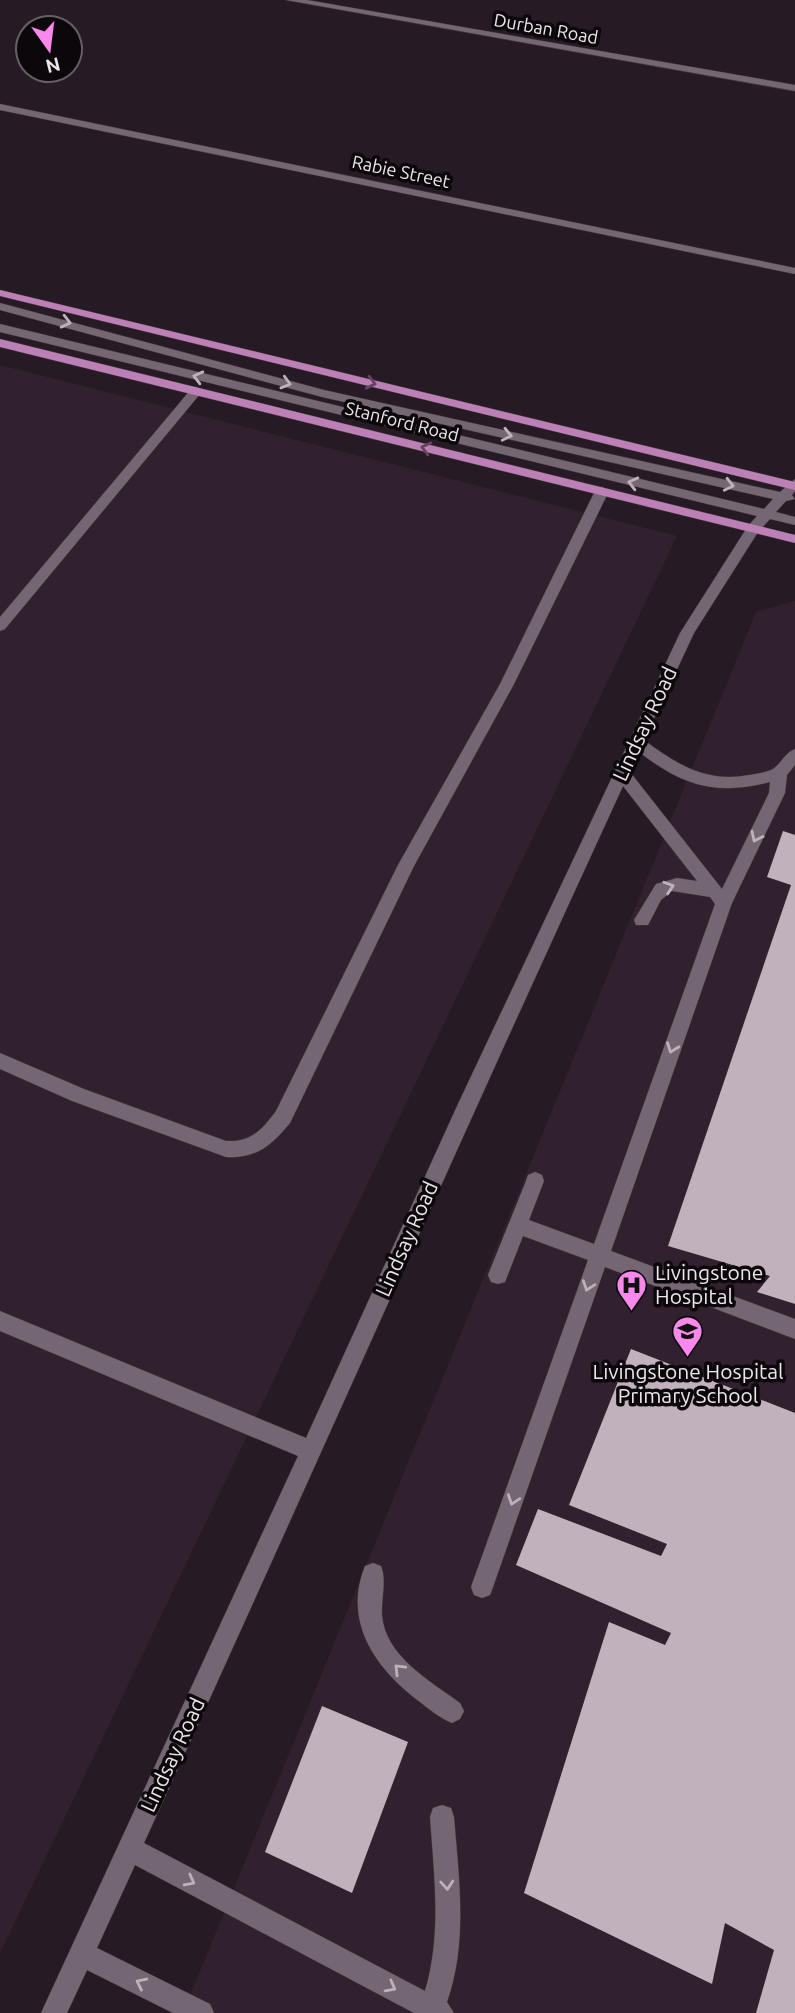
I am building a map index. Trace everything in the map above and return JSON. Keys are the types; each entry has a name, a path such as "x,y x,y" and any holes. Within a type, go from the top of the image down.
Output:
{"main road":[{"name":"Stanford Road","path":"0,293 795,488"},
{"name":"Stanford Road","path":"0,343 795,539"}],"street":[{"name":"Durban Road","path":"291,0 795,89"},
{"name":"Rabie Street","path":"0,107 795,271"},
{"path":"0,306 322,393 781,496"},
{"path":"0,328 795,521"},
{"path":"0,626 196,391"},
{"name":"Lindsay Road","path":"54,2013 312,1451 467,1104 687,633 753,528 781,496 795,488"},
{"path":"0,1061 78,1095 226,1149 242,1150 266,1139 283,1117 406,865 507,684 602,491"},
{"path":"636,742 668,766 690,778 713,785 751,781 779,774"},
{"path":"482,1587 599,1254 718,897 776,793 779,774 795,755"},
{"path":"622,773 718,897"},
{"path":"642,920 653,896 667,886 685,884 718,897"},
{"path":"498,1275 535,1181"},
{"path":"516,1224 795,1329"},
{"path":"0,1321 312,1451"},
{"path":"373,1574 369,1598 370,1622 385,1655 413,1683 452,1711"},
{"path":"130,1849 434,2012 447,1964 450,1930 442,1817"},
{"path":"81,1954 201,2013"}],"shaded area":[{"path":"0,365 677,536 0,1953"},
{"name":"Livingstone Hospital","path":"795,601 795,2013 183,2013 756,612"}],"building":[{"path":"783,831 795,835 795,1304 757,1292 770,1276 668,1246 791,885 767,877"},
{"path":"631,1349 795,1413 795,2013 756,2013 774,1950 725,1923 712,1984 524,1893 609,1622 665,1645 671,1633 516,1565 538,1509 661,1556 667,1544 569,1505"},
{"path":"322,1706 408,1742 352,1893 265,1852"}],"place":[{"name":"Livingstone Hospital","path":"632,1312"},
{"name":"Livingstone Hospital Primary School","path":"688,1359"}]}
